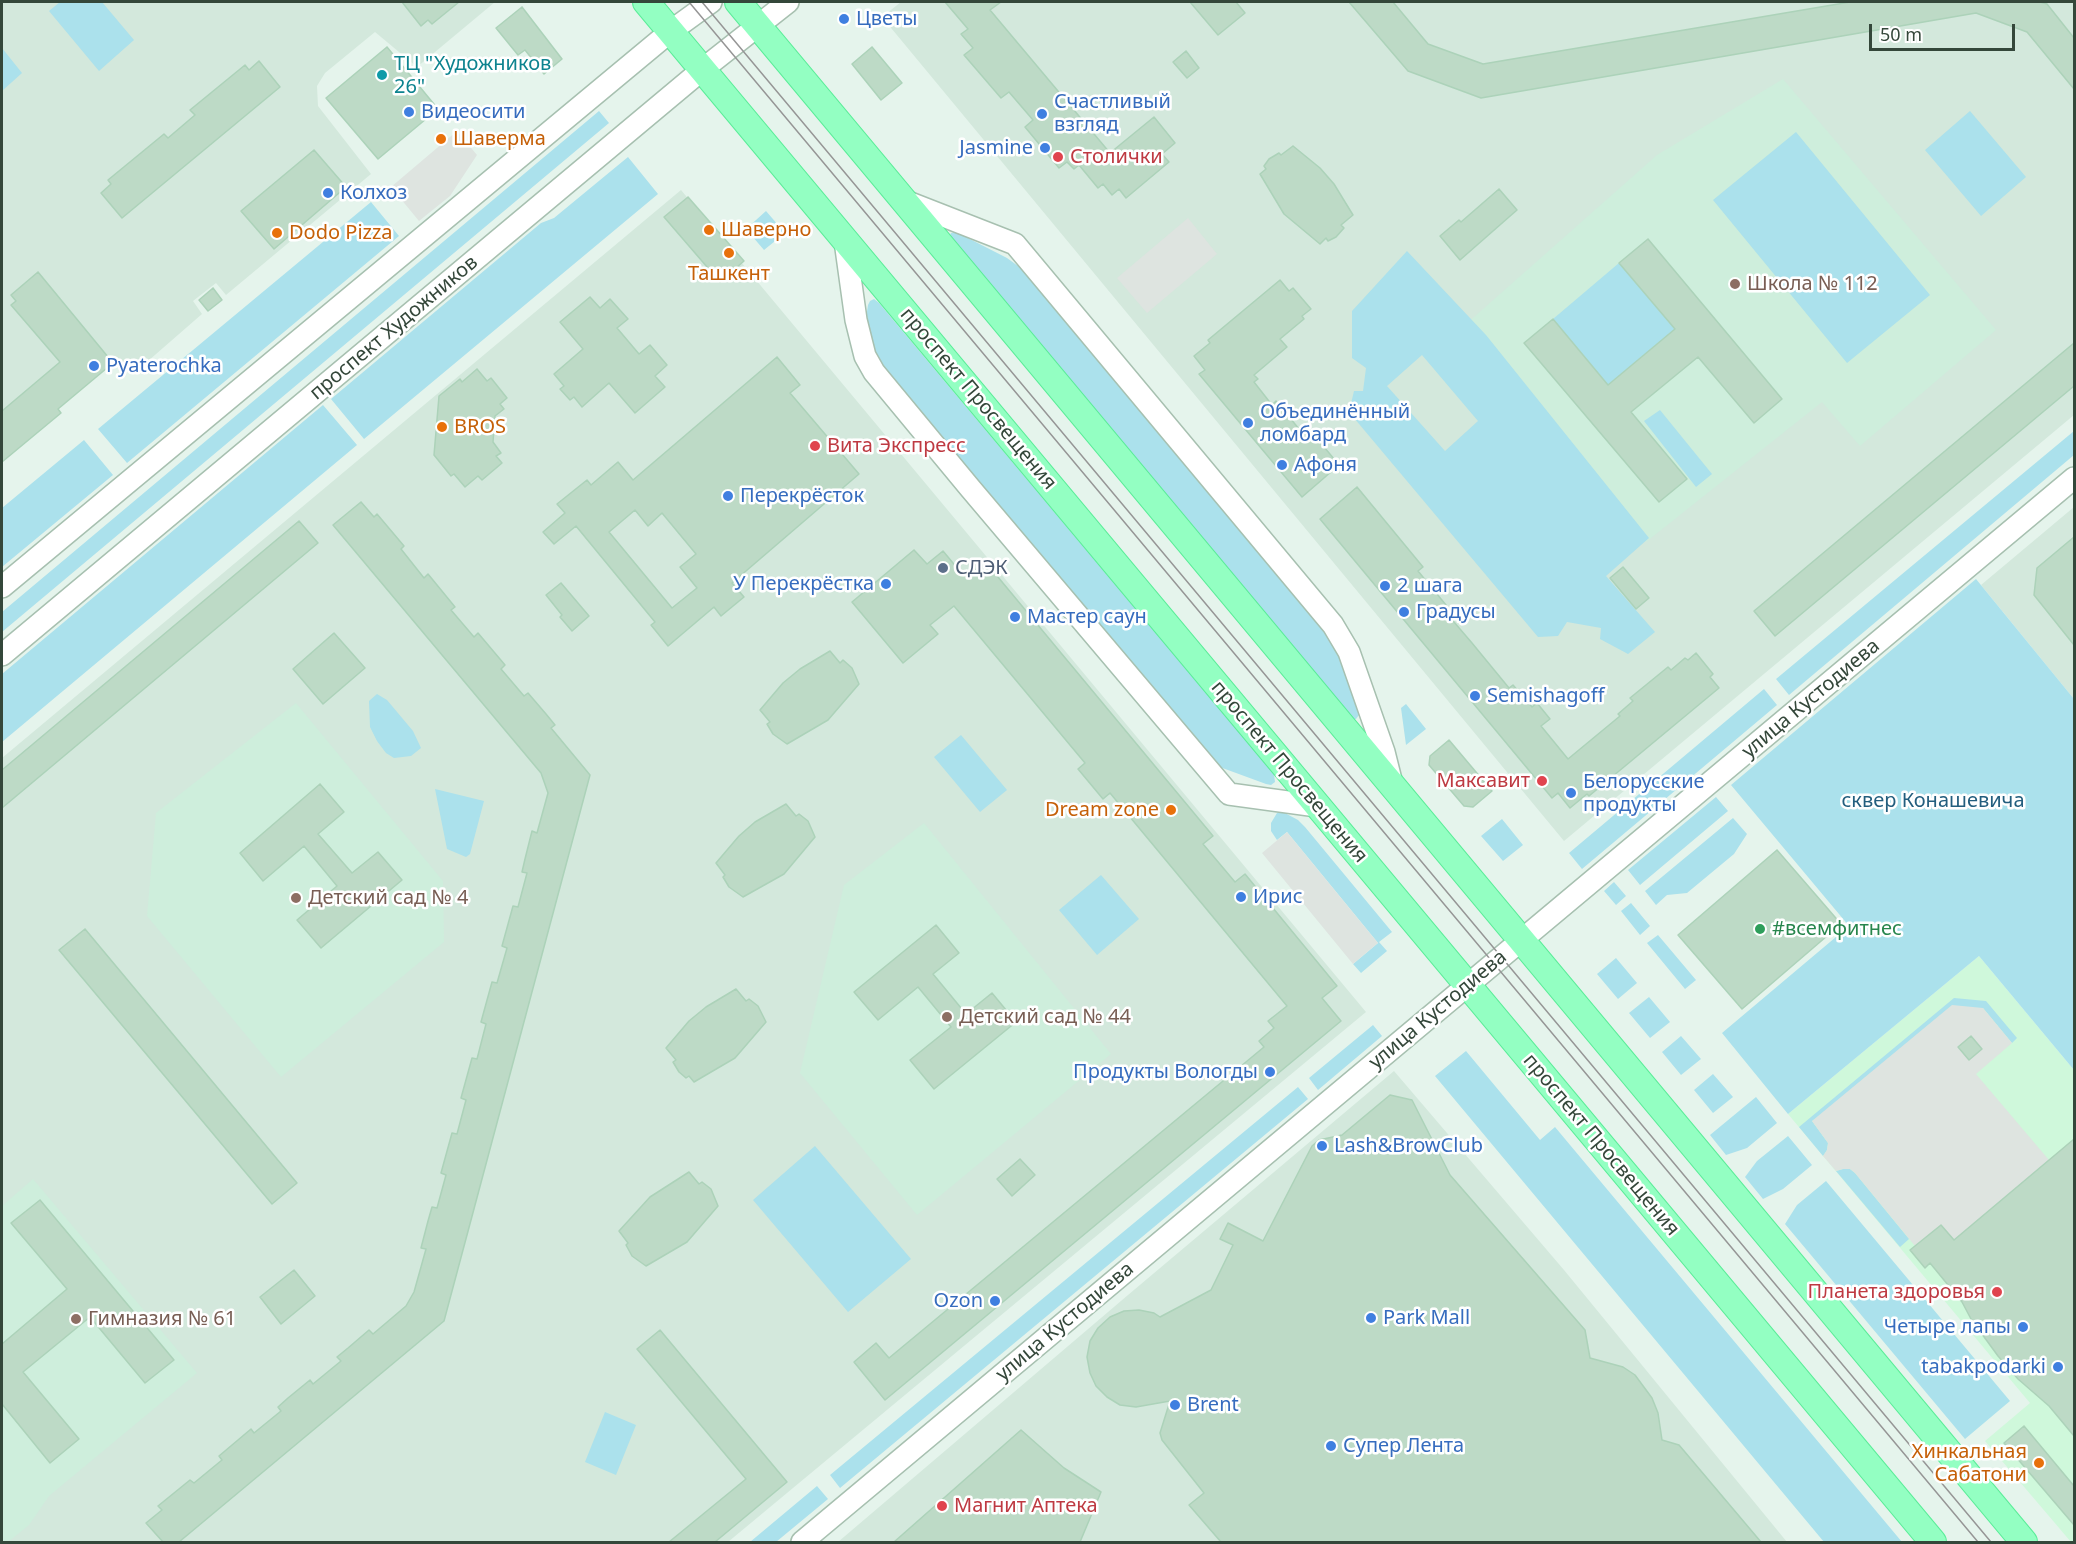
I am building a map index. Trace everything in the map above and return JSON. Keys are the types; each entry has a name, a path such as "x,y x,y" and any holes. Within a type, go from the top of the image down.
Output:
{"main road":[{"name":"проспект Просвещения","path":"646,2 1933,1542"},
{"path":"738,2 2024,1542"}],"street":[{"path":"2,587 671,31 711,2"},
{"name":"проспект Художников","path":"2,655 704,69 788,2"},
{"path":"905,201 1015,244 1326,616 1349,652 1384,752 1392,784"},
{"path":"845,241 856,320 865,356 874,372 970,488 1229,794 1317,806"},
{"name":"улица Кустодиева","path":"802,1542 2074,478"}],"shaded area":[{"path":"2,2 495,2 417,67 375,32 325,73 317,86 318,106 371,174 226,295 216,283 193,301 202,314 140,368 113,363 58,408 61,413 2,462"},
{"path":"901,2 2074,2 2074,415 1564,841 882,17"},
{"name":"Школа № 112","path":"1783,79 1996,330 1860,446 1822,402 1646,542 1465,325 1657,155"},
{"path":"457,131 477,155 450,196 419,221 391,187"},
{"path":"681,190 1366,1012 728,1542 2,1542 2,758"},
{"path":"1188,218 1217,254 1147,313 1117,278"},
{"path":"2074,507 2074,699 1981,585"},
{"name":"Детский сад № 4","path":"296,703 443,881 444,942 281,1077 147,916 156,813"},
{"name":"Детский сад № 44","path":"924,823 1111,1054 917,1215 800,1073 844,885"},
{"path":"1287,832 1378,943 1353,964 1262,853"},
{"path":"1979,956 2074,1070 2074,1542 2071,1542 1985,1441 2030,1403 1788,1114"},
{"path":"1952,1005 1983,1008 2012,1043 1976,1074 2049,1160 1954,1240 1941,1225 1915,1246 1855,1173 1850,1169 1836,1171 1823,1156 1828,1143 1812,1121"},
{"name":"Park Mall","path":"1394,1071 1564,1270 1787,1542 838,1542 1128,1295"},
{"name":"Гимназия № 61","path":"33,1179 197,1373 49,1496 29,1525 8,1542 2,1542 2,1206"}],"green space":[{"path":"60,2 102,2 134,40 99,71 49,11"},
{"path":"2,48 22,73 2,91"},
{"path":"599,111 609,123 2,632 2,612"},
{"path":"1970,111 2026,177 1981,216 1925,150"},
{"path":"1796,132 1930,295 1847,363 1713,200"},
{"path":"628,157 658,194 364,439 331,399 541,223 554,218"},
{"path":"371,202 399,236 127,463 98,429"},
{"path":"766,211 785,233 764,250 746,229"},
{"path":"956,232 1007,258 1029,277 1327,635 1340,656 1359,711 1356,719 1353,720 949,237 951,233"},
{"path":"1407,251 1486,335 1649,538 1606,576 1655,632 1628,654 1600,639 1601,628 1567,622 1558,636 1538,637 1349,412 1354,391 1363,391 1366,368 1352,358 1352,311","holes":["1422,355 1478,421 1445,451 1387,386"]},
{"path":"1619,263 1675,329 1608,385 1553,319"},
{"path":"874,299 1274,774 1275,782 1271,785 1266,784 1217,766 1212,761 881,365 873,348 866,318 868,305"},
{"path":"323,405 357,445 2,742 2,674"},
{"path":"1660,410 1712,474 1696,487 1644,421"},
{"path":"2074,431 2074,455 1789,695 1776,679"},
{"path":"84,440 113,475 2,567 2,508"},
{"name":"сквер Конашевича","path":"1976,579 2074,699 2074,1070 1979,956 1788,1114 1722,1033 1849,926 1731,785"},
{"path":"1764,689 1777,705 1582,869 1569,853"},
{"path":"377,694 387,700 413,731 421,748 411,756 394,758 386,753 377,741 370,727 369,701"},
{"path":"1406,704 1426,729 1406,745 1401,708"},
{"path":"961,735 1007,790 980,812 934,757"},
{"path":"435,789 484,801 470,854 466,857 447,849"},
{"path":"1716,797 1728,811 1640,885 1628,870"},
{"path":"1283,812 1298,820 1305,827 1392,932 1379,942 1387,951 1361,973 1353,964 1378,943 1287,832 1277,840 1271,831 1271,823 1277,813"},
{"path":"1733,818 1747,834 1734,854 1687,893 1667,895 1656,905 1645,891"},
{"path":"1502,819 1523,845 1503,861 1481,836"},
{"path":"1101,875 1139,919 1097,955 1059,910"},
{"path":"1614,882 1626,896 1616,905 1604,891"},
{"path":"1631,903 1650,926 1640,935 1621,911"},
{"path":"1658,935 1696,980 1685,989 1647,943"},
{"path":"1616,958 1637,983 1618,999 1597,974"},
{"path":"1649,997 1670,1022 1650,1038 1629,1013"},
{"path":"1954,998 1986,1001 2017,1038 2012,1043 1983,1008 1812,1121 1828,1143 1823,1156 1799,1127"},
{"path":"1373,1025 1382,1036 1318,1090 1309,1078"},
{"path":"1681,1036 1701,1059 1681,1075 1662,1052"},
{"path":"1466,1051 1540,1140 1555,1127 1902,1542 1824,1542 1435,1076"},
{"path":"1713,1074 1733,1097 1713,1113 1694,1090"},
{"path":"1298,1087 1308,1099 840,1488 830,1475"},
{"path":"1756,1097 1777,1123 1747,1148 1726,1155 1710,1135"},
{"path":"1788,1136 1812,1165 1783,1189 1763,1199 1745,1177 1757,1161"},
{"path":"815,1146 911,1259 848,1312 753,1200"},
{"path":"1850,1169 1855,1173 1909,1239 1900,1247 1836,1171"},
{"path":"1826,1181 2010,1401 1965,1439 1785,1224 1797,1205"},
{"path":"605,1412 636,1425 616,1475 585,1462"},
{"path":"817,1486 828,1499 776,1542 750,1542"}],"building":[{"path":"402,2 459,2 432,24 428,20 421,26"},
{"path":"945,2 1001,2 990,10 1110,153 1154,117 1175,143 1162,154 1169,162 1126,198 1119,189 1112,195 1103,184 1098,188 1079,165 1074,169 1067,162 1059,168 1025,127 1033,120 1009,92 1001,98 964,55 973,48 961,34 968,29"},
{"path":"1190,2 1236,2 1245,13 1218,35"},
{"path":"1349,2 1393,2 1428,44 1483,64 1850,2 2040,2 2047,4 2074,38 2074,89 2027,32 1976,13 1481,98 1408,71"},
{"path":"522,7 562,59 544,74 525,50 518,55 496,28"},
{"name":"ТЦ \"Художников 26\"","path":"387,47 438,109 378,159 326,98"},
{"path":"872,47 902,83 881,100 852,64"},
{"path":"1186,51 1199,68 1187,78 1173,62"},
{"path":"259,61 280,87 122,218 101,193 111,184 108,180 164,134 168,138 195,115 190,110 245,65 249,70"},
{"path":"1293,146 1320,168 1334,184 1353,215 1341,225 1344,228 1336,237 1328,241 1326,238 1320,244 1284,214 1260,174 1266,169 1264,166 1269,159 1279,153 1281,155"},
{"path":"314,150 346,187 274,249 241,211"},
{"path":"1499,189 1517,210 1460,260 1440,236 1459,220 1461,222"},
{"path":"688,197 744,261 720,282 664,217"},
{"path":"1648,239 1782,399 1754,423 1698,357 1631,412 1687,479 1659,502 1524,343 1553,319 1608,385 1675,329 1619,263"},
{"path":"38,272 113,363 58,409 61,413 2,462 2,411 60,362 11,305 16,301 11,295"},
{"path":"1280,280 1289,291 1293,288 1311,309 1302,316 1304,319 1280,339 1287,347 1254,375 1258,379 1254,382 1272,405 1276,401 1304,435 1310,430 1339,465 1302,497 1199,374 1205,370 1194,356 1210,343 1208,340"},
{"path":"213,288 222,300 208,311 199,300"},
{"path":"590,297 600,308 610,299 628,319 617,328 639,354 650,345 667,365 655,376 665,387 635,413 609,383 582,407 574,397 570,400 560,389 564,386 554,374 583,349 560,322"},
{"path":"2074,343 2074,386 1775,636 1754,611"},
{"name":"Перекрёсток","path":"777,357 800,385 790,393 859,474 732,583 744,597 721,616 714,607 668,646 651,625 655,622 576,526 554,544 543,532 565,513 557,504 587,480 591,485 618,462 633,480","holes":["635,510 648,526 662,513 696,554 680,567 697,588 672,608 609,532"]},
{"path":"477,369 487,381 491,378 507,398 500,404 504,409 495,416 493,442 501,453 496,456 502,463 482,480 478,476 465,487 454,474 451,476 434,455 439,396 460,379 462,382"},
{"path":"1357,487 1423,567 1418,571 1446,605 1442,608 1509,688 1513,685 1532,707 1537,703 1550,719 1541,726 1568,759 1620,716 1618,714 1633,701 1630,698 1668,667 1671,670 1685,658 1688,660 1696,653 1713,674 1710,677 1719,688 1589,796 1587,794 1570,808 1558,793 1552,798 1320,519"},
{"path":"361,502 374,517 377,514 404,546 401,549 424,578 428,574 455,607 451,610 474,637 478,633 505,665 501,669 524,696 528,693 546,714 555,725 551,728 590,775 444,1321 179,1542 163,1542 146,1523 162,1510 158,1506 190,1480 194,1483 222,1460 219,1456 251,1429 254,1433 281,1411 278,1407 310,1380 313,1384 341,1361 337,1357 369,1330 373,1334 406,1306 414,1292 426,1249 421,1248 428,1221 432,1207 437,1208 446,1175 441,1173 452,1133 457,1134 466,1100 461,1098 472,1058 477,1059 486,1024 481,1022 492,982 497,983 507,948 502,946 513,906 518,907 527,873 522,872 532,831 537,833 548,793 541,773 333,525"},
{"path":"299,521 318,543 2,808 2,770"},
{"path":"2074,537 2074,645 2034,595 2037,568"},
{"path":"914,550 927,564 943,551 963,575 983,559 1213,836 1203,844 1235,882 1245,874 1337,986 1322,998 1341,1021 885,1400 854,1362 876,1343 889,1358 1264,1047 1259,1041 1274,1028 1268,1021 1287,1006 1110,793 1103,799 1078,769 1085,763 954,606 930,625 938,634 903,663 852,602"},
{"path":"1623,567 1649,598 1636,609 1610,578"},
{"path":"561,583 589,616 572,631 546,595"},
{"path":"334,633 365,668 323,704 293,669"},
{"path":"830,651 840,663 843,660 852,668 859,684 828,720 787,744 773,734 767,724 770,722 760,710 783,683 800,669"},
{"path":"1449,740 1492,791 1473,807 1464,806 1429,765 1430,756"},
{"path":"320,784 344,812 318,834 352,873 378,852 402,880 321,948 297,920 337,886 304,846 263,881 240,853"},
{"path":"786,804 796,816 799,814 808,821 815,837 784,874 743,897 729,887 723,877 725,875 716,863 739,836 755,822"},
{"name":"#всемфитнес","path":"1777,850 1841,924 1742,1009 1678,935"},
{"path":"936,925 959,953 933,974 966,1014 992,993 1016,1022 934,1089 910,1060 951,1027 918,987 878,1020 854,992"},
{"path":"85,929 297,1183 272,1204 59,950"},
{"path":"736,989 746,1001 749,999 758,1006 766,1022 735,1058 694,1082 689,1076 686,1078 679,1072 673,1062 676,1060 666,1048 689,1021 706,1007"},
{"path":"1971,1036 1982,1049 1969,1060 1958,1047"},
{"name":"Park Mall","path":"1390,1095 1412,1100 1450,1175 1585,1330 1590,1358 1623,1367 1635,1375 1652,1398 1658,1413 1662,1440 1679,1445 1761,1542 1221,1542 1189,1505 1204,1493 1162,1440 1160,1433 1170,1401 1136,1407 1120,1405 1107,1397 1096,1386 1090,1373 1087,1357 1090,1341 1098,1328 1110,1317 1124,1311 1139,1310 1154,1313 1160,1317 1211,1290 1233,1245 1220,1239 1228,1223 1263,1241 1312,1146 1319,1140 1342,1135"},
{"path":"2074,1139 2074,1436 2049,1406 2018,1379 1998,1356 1971,1319 1962,1302 1930,1263 1925,1268 1910,1250 1941,1225 1954,1240"},
{"path":"1020,1159 1035,1175 1012,1196 997,1179"},
{"path":"689,1172 699,1184 702,1182 711,1189 718,1206 687,1242 646,1266 632,1256 626,1245 628,1243 619,1231 650,1197"},
{"path":"40,1200 174,1360 145,1383 90,1317 23,1372 79,1439 50,1463 2,1404 2,1344 67,1289 11,1223"},
{"path":"294,1270 315,1296 281,1324 260,1297"},
{"path":"660,1330 787,1482 715,1542 669,1542 746,1479 637,1349"},
{"name":"Хинкальная Сабатони","path":"2024,1426 2074,1486 2074,1525 2004,1443"},
{"path":"1021,1430 1064,1468 1101,1492 1080,1542 894,1542"}],"tram line":[{"path":"689,2 1978,1542"},
{"path":"702,2 1991,1542"}],"place":[{"name":"Цветы","path":"844,19"},
{"name":"ТЦ \"Художников 26\"","path":"382,75"},
{"name":"Видеосити","path":"409,112"},
{"name":"Счастливый взгляд","path":"1042,114"},
{"name":"Шаверма","path":"441,139"},
{"name":"Jasmine","path":"1045,148"},
{"name":"Столички","path":"1058,157"},
{"name":"Колхоз","path":"328,193"},
{"name":"Шаверно","path":"709,230"},
{"name":"Dodo Pizza","path":"277,233"},
{"name":"Ташкент","path":"729,253"},
{"name":"Школа № 112","path":"1735,284"},
{"name":"Pyaterochka","path":"94,366"},
{"name":"Объединённый ломбард","path":"1248,423"},
{"name":"BROS","path":"442,427"},
{"name":"Вита Экспресс","path":"815,446"},
{"name":"Афоня","path":"1282,465"},
{"name":"Перекрёсток","path":"728,496"},
{"name":"СДЭК","path":"943,568"},
{"name":"У Перекрёстка","path":"886,584"},
{"name":"2 шага","path":"1385,586"},
{"name":"Градусы","path":"1404,612"},
{"name":"Мастер саун","path":"1015,617"},
{"name":"Semishagoff","path":"1475,696"},
{"name":"Максавит","path":"1542,781"},
{"name":"Белорусские продукты","path":"1571,793"},
{"name":"Dream zone","path":"1171,810"},
{"name":"Ирис","path":"1241,897"},
{"name":"Детский сад № 4","path":"296,898"},
{"name":"#всемфитнес","path":"1760,929"},
{"name":"Детский сад № 44","path":"947,1017"},
{"name":"Продукты Вологды","path":"1270,1072"},
{"name":"Lash&BrowClub","path":"1322,1146"},
{"name":"Планета здоровья","path":"1997,1292"},
{"name":"Ozon","path":"995,1301"},
{"name":"Park Mall","path":"1371,1318"},
{"name":"Гимназия № 61","path":"76,1319"},
{"name":"Четыре лапы","path":"2023,1327"},
{"name":"tabakpodarki","path":"2058,1367"},
{"name":"Brent","path":"1175,1405"},
{"name":"Супер Лента","path":"1331,1446"},
{"name":"Хинкальная Сабатони","path":"2039,1463"},
{"name":"Магнит Аптека","path":"942,1506"}]}
